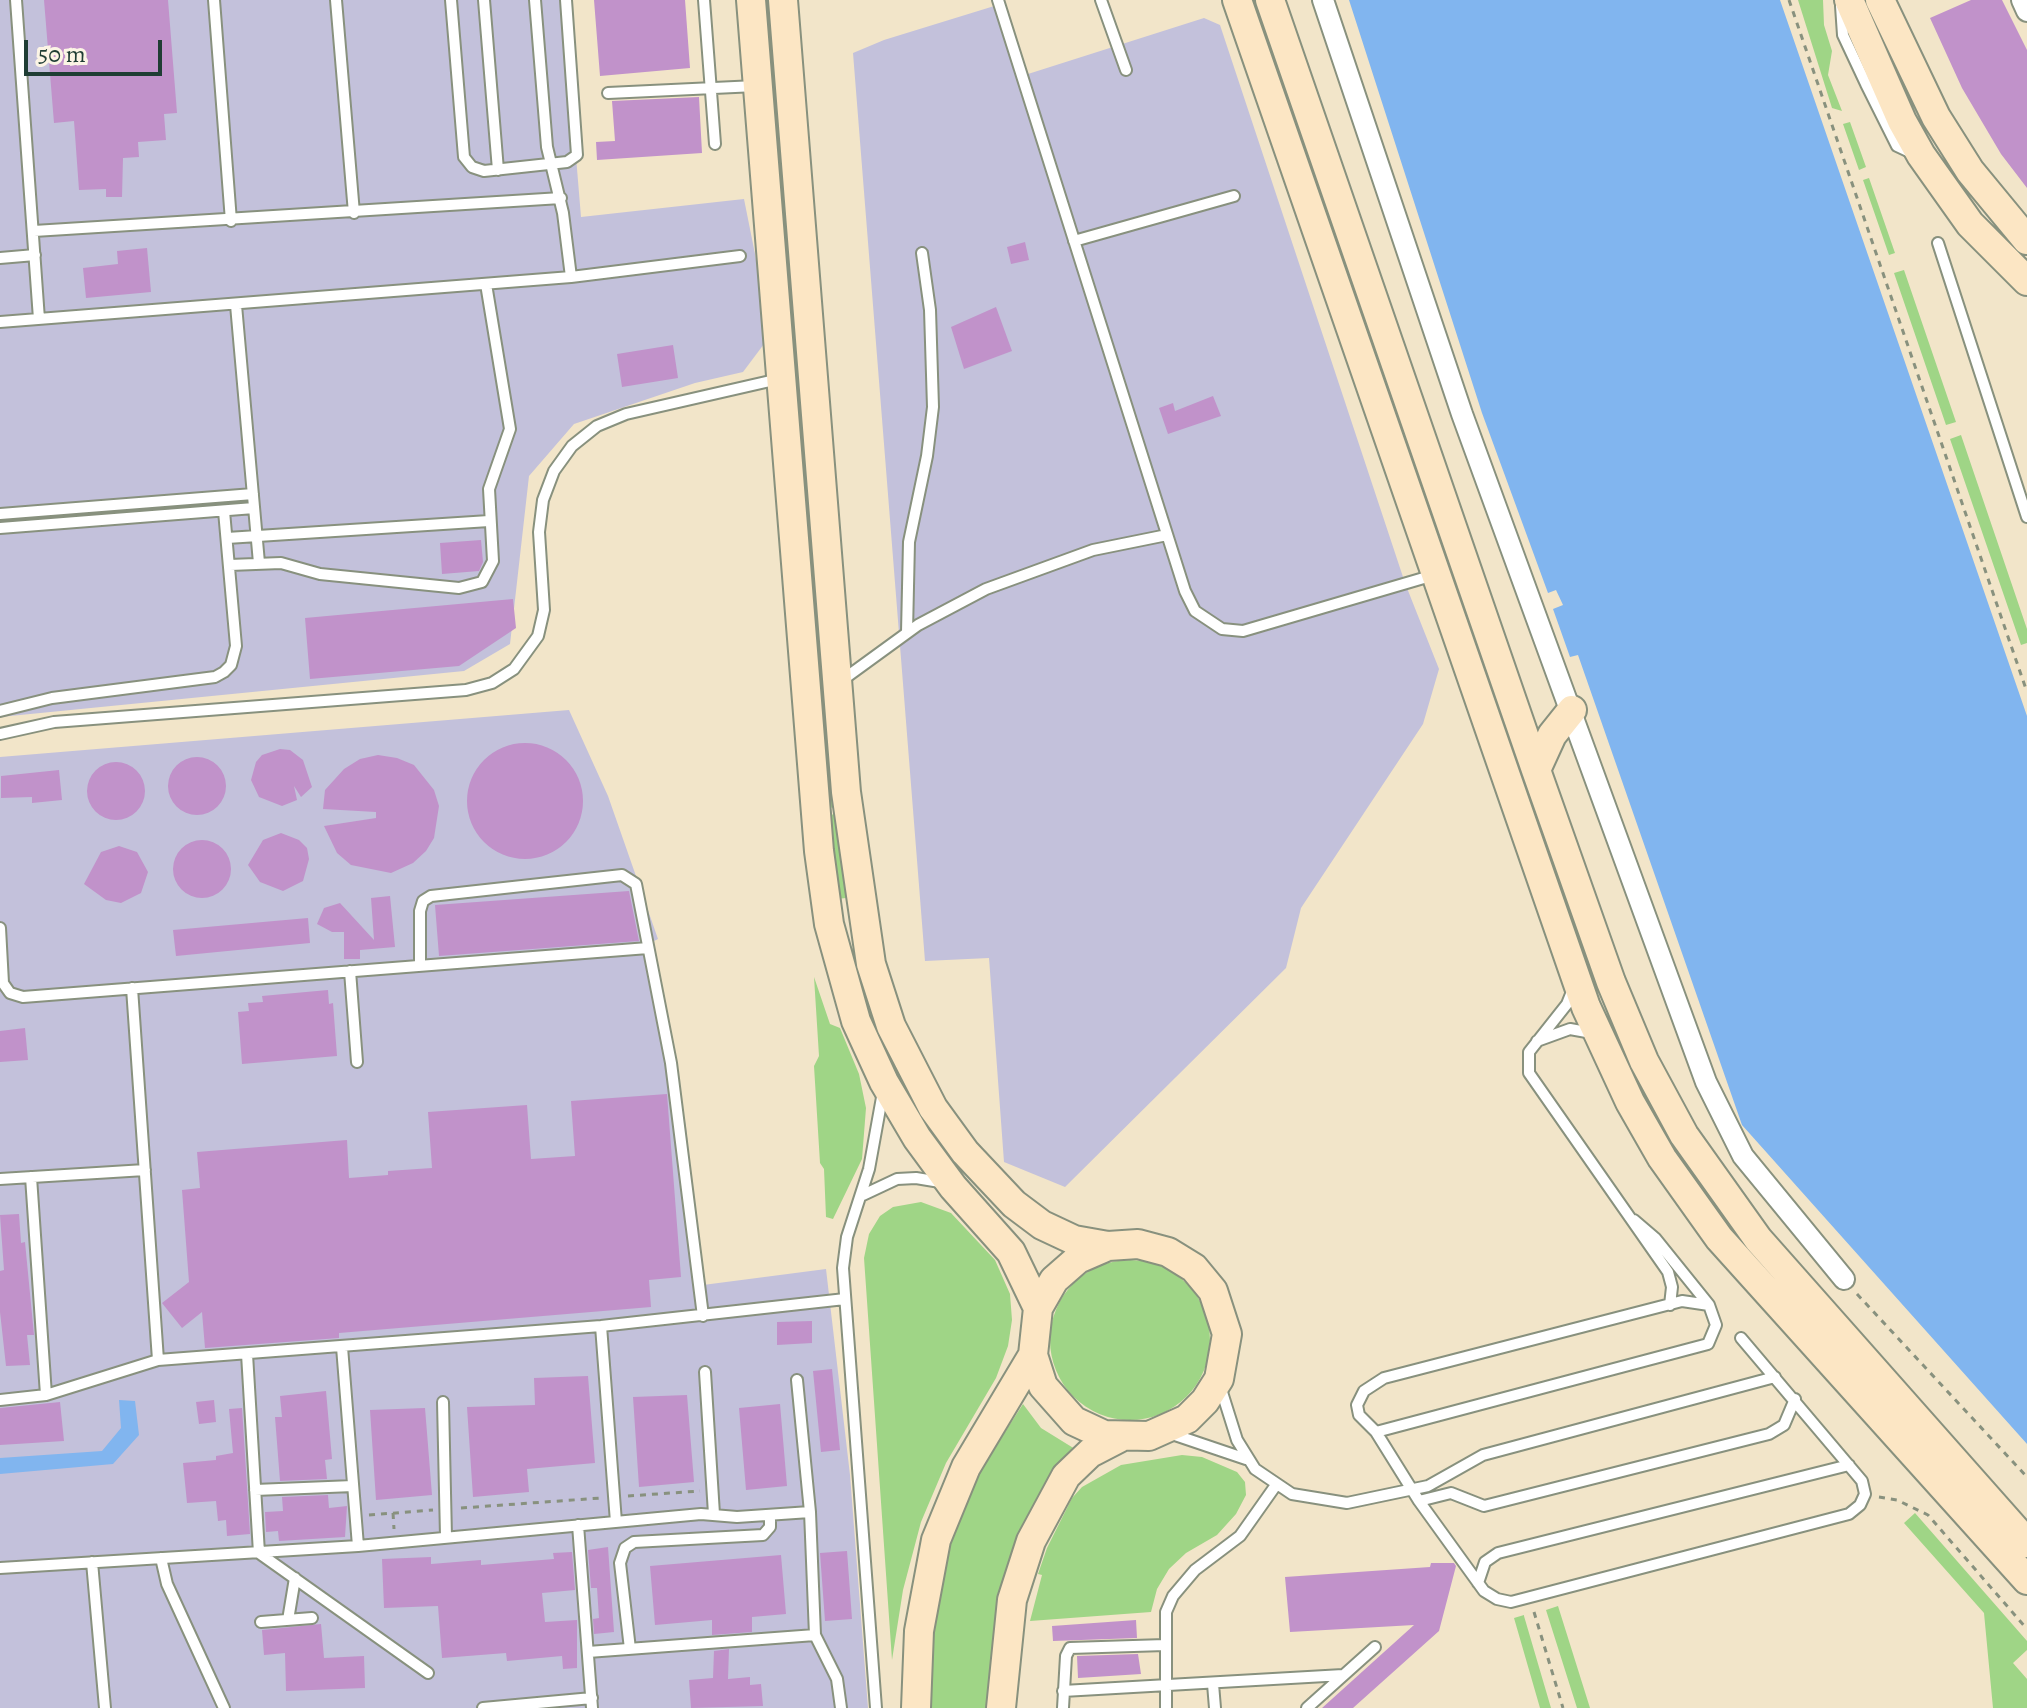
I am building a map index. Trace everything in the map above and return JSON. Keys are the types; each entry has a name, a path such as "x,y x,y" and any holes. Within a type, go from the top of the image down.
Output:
{"main road":[{"path":"751,0 820,863 829,924 856,1021 884,1082 917,1138 953,1187 1011,1252 1038,1308"},
{"path":"783,0 846,792 864,932 887,1016 919,1084"},
{"path":"1237,0 1577,980 1598,1034 1646,1130 1699,1213 1748,1272 1965,1493 2027,1543"},
{"path":"1270,0 1611,982 1663,1099 1731,1206 1965,1493 2027,1580"},
{"path":"1846,0 1921,155 1970,224 2027,281"},
{"path":"1889,6 1936,117 2001,212 2027,240"},
{"path":"1536,770 1552,735 1572,710"},
{"path":"1543,885 1553,883 1564,892 1584,944 1611,982"},
{"path":"829,924 834,916 847,917 851,948 870,1008 892,1050 965,1152 1028,1215 1057,1233 1108,1246 1153,1247 1181,1258 1204,1278 1220,1305 1227,1334 1219,1379 1197,1411 1164,1432 1119,1438 1090,1453 1066,1476 1031,1541 1012,1600 1001,1708"},
{"path":"1108,1246 1065,1269 1038,1308 1033,1355 1043,1386 1062,1411 1088,1429 1119,1438"},
{"path":"916,1708 919,1631 936,1540 966,1467 1033,1355"}],"street":[{"path":"1323,0 1462,414 1722,1116 1759,1178 1844,1279"},
{"path":"2022,0 2027,11"}],"lane":[{"path":"16,0 39,319"},
{"path":"214,0 231,221"},
{"path":"336,0 354,213"},
{"path":"451,0 464,157 478,170 572,161 578,151 566,0"},
{"path":"484,0 498,170"},
{"path":"535,0 550,165 561,198 571,277"},
{"path":"704,0 715,144"},
{"path":"998,0 1167,535 1195,611 1211,625 1232,631 1436,574"},
{"path":"1101,0 1126,70"},
{"path":"608,93 758,86"},
{"path":"1074,241 1234,196"},
{"path":"34,231 561,198"},
{"path":"1938,243 2027,517"},
{"path":"907,632 909,542 927,456 933,407 930,310 922,253"},
{"path":"0,258 35,255"},
{"path":"0,322 571,277 740,256"},
{"path":"230,565 281,563 320,574 471,588 490,573 493,561 489,489 510,429 486,284"},
{"path":"236,305 259,563"},
{"path":"0,734 54,722 466,690 492,683 514,669 538,636 544,610 539,532 543,500 554,471 572,446 597,426 626,414 781,379"},
{"path":"0,514 253,494"},
{"path":"0,528 254,508"},
{"path":"0,711 52,698 215,677 224,672 231,665 236,646 224,511"},
{"path":"227,538 489,521"},
{"path":"838,683 907,632 951,606 1021,573 1093,550 1167,535"},
{"path":"420,966 420,911 427,898 617,876 632,879 639,889 671,1063 703,1316"},
{"path":"0,928 3,983 16,996 648,948"},
{"path":"350,971 357,1062"},
{"path":"1577,980 1567,1004 1537,1041 1527,1059 1529,1073 1668,1272 1672,1287 1670,1305"},
{"path":"132,988 158,1360"},
{"path":"1537,1041 1570,1029 1598,1034"},
{"path":"876,1708 844,1252 863,1195 884,1082"},
{"path":"0,1179 145,1170"},
{"path":"31,1177 46,1395"},
{"path":"863,1195 879,1185 907,1178 935,1180 953,1187"},
{"path":"1376,1432 1702,1347 1715,1332 1709,1305 1655,1238 1634,1220"},
{"path":"0,1400 46,1395 158,1360 601,1326 845,1299"},
{"path":"1709,1305 1690,1301 1670,1305 1376,1381 1364,1391 1357,1405 1359,1415 1376,1432 1416,1496 1478,1583 1497,1599 1511,1602 1849,1514 1864,1498 1864,1485 1849,1465 1741,1338"},
{"path":"601,1326 616,1522"},
{"path":"342,1347 358,1546"},
{"path":"247,1354 259,1553"},
{"path":"705,1372 714,1514"},
{"path":"1416,1496 1483,1455 1775,1377"},
{"path":"1219,1379 1229,1420 1246,1459"},
{"path":"797,1380 810,1512 815,1635 837,1679 841,1708"},
{"path":"1164,1432 1206,1443 1246,1459 1276,1485 1310,1500 1347,1503 1442,1493 1457,1494 1472,1504 1484,1506 1769,1434 1784,1425 1795,1399"},
{"path":"443,1402 446,1537"},
{"path":"1478,1583 1485,1562 1498,1553 1849,1465"},
{"path":"1453,1473 1452,1483 1457,1494"},
{"path":"1166,1708 1166,1612 1182,1582 1231,1546 1276,1485"},
{"path":"255,1490 353,1486"},
{"path":"0,1568 358,1546 714,1514 810,1512"},
{"path":"630,1649 620,1563 625,1548 634,1542 763,1535 770,1527 770,1515"},
{"path":"483,1708 592,1703 578,1525"},
{"path":"259,1553 428,1673"},
{"path":"161,1558 167,1584 224,1708"},
{"path":"92,1562 105,1708"},
{"path":"288,1620 295,1578"},
{"path":"261,1622 312,1618"},
{"path":"588,1652 815,1635"},
{"path":"1063,1708 1066,1656 1074,1647 1165,1645"},
{"path":"1307,1708 1375,1647"},
{"path":"1063,1691 1165,1688 1343,1675"},
{"path":"1213,1684 1215,1708"}],"path":[{"path":"1789,0 2027,692"},
{"path":"1844,1279 2027,1477"},
{"path":"356,1516 712,1490"},
{"path":"1864,1498 1897,1500 1928,1515 2027,1629"},
{"path":"1529,1598 1563,1708"}],"shaded area":[{"path":"0,0 563,0 581,217 744,199 766,309 764,344 743,372 695,383 574,424 529,476 510,644 464,671 0,717"},
{"path":"1004,3 1028,74 1204,18 1220,25 1405,583 1439,669 1423,724 1301,908 1286,968 1065,1187 1004,1162 989,958 925,961 853,53 884,40"},
{"path":"569,710 608,796 658,939 652,942 686,1127 703,1285 826,1269 850,1475 868,1708 0,1708 0,757"}],"green space":[{"path":"762,0 773,0 778,71 768,72"},
{"path":"1249,0 1259,0 1555,858 1547,861"},
{"path":"1798,0 1823,0 1824,25 1832,51 1828,75 1842,111 1832,108"},
{"path":"779,77 787,183 783,184 777,182 769,78"},
{"path":"1850,122 1866,167 1859,170 1843,124"},
{"path":"1869,178 1895,253 1889,255 1863,180"},
{"path":"1904,270 1956,422 1946,425 1894,273"},
{"path":"788,303 798,303 806,412 796,412"},
{"path":"806,419 815,539 805,540 797,420"},
{"path":"1961,435 2027,629 2027,643 2021,645 1950,439"},
{"path":"816,546 826,670 816,671 806,547"},
{"path":"827,677 837,807 828,808 817,678"},
{"path":"838,814 846,898 836,899 828,815"},
{"path":"814,977 830,1024 840,1028 859,1074 866,1108 862,1159 833,1219 826,1217 824,1169 820,1163 814,1066 819,1056"},
{"path":"921,1202 951,1213 995,1260 1010,1294 1012,1320 1008,1346 996,1378 946,1463 921,1522 903,1590 892,1660 864,1258 869,1234 880,1216 893,1207"},
{"path":"1130,1260 1161,1266 1187,1283 1204,1309 1210,1340 1204,1371 1187,1397 1161,1414 1130,1420 1099,1414 1073,1397 1056,1371 1050,1340 1056,1309 1073,1283 1099,1266"},
{"path":"1023,1404 1041,1428 1075,1449 1051,1474 1023,1527 997,1617 989,1708 928,1708 932,1635 952,1534 974,1480"},
{"path":"1182,1455 1202,1457 1237,1472 1245,1482 1246,1495 1236,1514 1217,1535 1186,1553 1169,1569 1157,1589 1151,1612 1030,1621 1042,1575 1038,1574 1047,1548 1072,1498 1082,1487 1121,1465"},
{"path":"1915,1513 2027,1641 2027,1650 2013,1663 2027,1679 2027,1708 1993,1708 1984,1613 1904,1523"},
{"path":"1558,1606 1590,1708 1577,1708 1546,1610"},
{"path":"1524,1615 1551,1708 1540,1708 1514,1618"}],"water":[{"path":"1349,0 1780,0 2027,716 2027,1444 1742,1125 1578,655 1570,657 1553,609 1563,605 1556,590 1548,593 1482,413"},
{"path":"119,1400 135,1401 139,1435 113,1464 0,1474 0,1458 102,1451 121,1428"}],"building":[{"path":"44,0 168,0 177,113 164,114 166,140 138,142 139,157 123,158 122,197 106,197 106,189 79,190 74,121 54,123"},
{"path":"594,0 685,0 690,68 600,76"},
{"path":"1971,0 2002,0 2027,50 2027,188 2001,154 1962,88 1930,18"},
{"path":"699,97 702,153 597,160 596,142 615,141 612,101"},
{"path":"1025,242 1029,260 1011,264 1007,247"},
{"path":"147,248 151,292 86,298 83,268 118,264 117,251"},
{"path":"996,307 1012,351 964,369 951,327"},
{"path":"673,345 678,378 622,387 617,354"},
{"path":"1213,396 1221,416 1168,434 1159,408 1173,403 1175,411"},
{"path":"481,540 483,562 479,571 442,574 440,543"},
{"path":"513,599 516,628 459,666 310,679 305,618"},
{"path":"525,743 547,747 566,760 579,779 583,801 579,823 566,842 547,855 525,859 503,855 484,842 471,823 467,801 471,779 484,760 503,747"},
{"path":"280,749 290,750 303,760 312,787 301,797 294,786 297,800 282,806 259,797 251,780 256,762 262,755"},
{"path":"378,755 414,765 434,790 439,806 434,838 426,851 413,863 391,873 351,865 337,853 324,826 376,818 376,812 323,809 325,790 344,769 360,759"},
{"path":"197,757 217,766 226,786 217,806 197,815 177,806 168,786 177,766"},
{"path":"116,762 136,771 145,791 136,811 116,820 96,811 87,791 96,771"},
{"path":"59,770 62,800 32,803 32,797 1,798 1,776"},
{"path":"281,833 299,840 307,848 309,859 303,881 283,891 260,882 248,865 263,840"},
{"path":"202,840 222,849 231,869 222,889 202,898 182,889 173,869 182,849"},
{"path":"119,846 137,852 148,872 141,893 121,903 106,900 84,884 101,852"},
{"path":"629,891 639,941 439,956 435,905"},
{"path":"390,896 395,947 360,950 360,959 344,959 344,932 332,932 317,924 324,908 340,903 374,940 371,898"},
{"path":"308,918 310,943 176,956 173,930"},
{"path":"328,990 329,1004 333,1003 337,1056 242,1064 238,1012 249,1011 248,1003 263,1002 262,996"},
{"path":"25,1028 28,1060 0,1062 0,1031"},
{"path":"667,1094 681,1277 649,1280 651,1307 339,1333 339,1338 205,1348 202,1312 182,1328 162,1303 189,1282 182,1190 200,1188 197,1152 347,1140 349,1178 388,1175 388,1171 432,1168 428,1112 527,1105 531,1159 575,1156 571,1101"},
{"path":"19,1214 21,1243 25,1242 34,1335 27,1335 30,1365 6,1366 0,1312 0,1271 4,1270 0,1215"},
{"path":"812,1321 812,1343 777,1345 777,1322"},
{"path":"832,1369 840,1450 821,1452 813,1371"},
{"path":"588,1376 595,1463 527,1469 529,1492 473,1497 467,1407 535,1405 534,1378"},
{"path":"326,1391 332,1459 325,1460 327,1479 280,1481 275,1417 282,1417 280,1396"},
{"path":"687,1395 694,1482 639,1487 633,1397"},
{"path":"214,1400 216,1422 199,1424 196,1402"},
{"path":"60,1402 64,1441 0,1445 0,1408"},
{"path":"780,1404 787,1486 746,1490 739,1408"},
{"path":"242,1408 250,1534 227,1536 226,1520 218,1521 216,1501 187,1503 183,1463 216,1460 216,1456 233,1453 229,1409"},
{"path":"425,1408 432,1495 376,1500 370,1410"},
{"path":"328,1495 329,1508 347,1506 345,1537 279,1541 278,1531 266,1532 265,1512 283,1511 282,1497"},
{"path":"608,1547 614,1632 594,1634 593,1619 599,1618 597,1588 591,1588 588,1550"},
{"path":"847,1551 852,1619 825,1621 820,1553"},
{"path":"572,1552 575,1590 542,1593 545,1622 577,1620 577,1668 563,1669 562,1656 507,1661 506,1653 442,1658 438,1606 384,1608 382,1559 431,1557 431,1564 481,1560 481,1565 554,1559 553,1553"},
{"path":"781,1555 786,1614 752,1617 752,1632 712,1635 712,1620 655,1625 650,1566"},
{"path":"1431,1563 1454,1563 1456,1566 1439,1631 1353,1708 1322,1708 1414,1625 1290,1632 1285,1577 1430,1567"},
{"path":"1136,1620 1137,1638 1053,1641 1052,1626"},
{"path":"321,1624 324,1658 364,1656 365,1688 286,1691 285,1653 264,1655 262,1630"},
{"path":"729,1649 728,1679 750,1677 750,1685 761,1684 763,1706 691,1708 689,1680 713,1678 714,1651"},
{"path":"1138,1654 1141,1674 1078,1678 1077,1656"}]}
